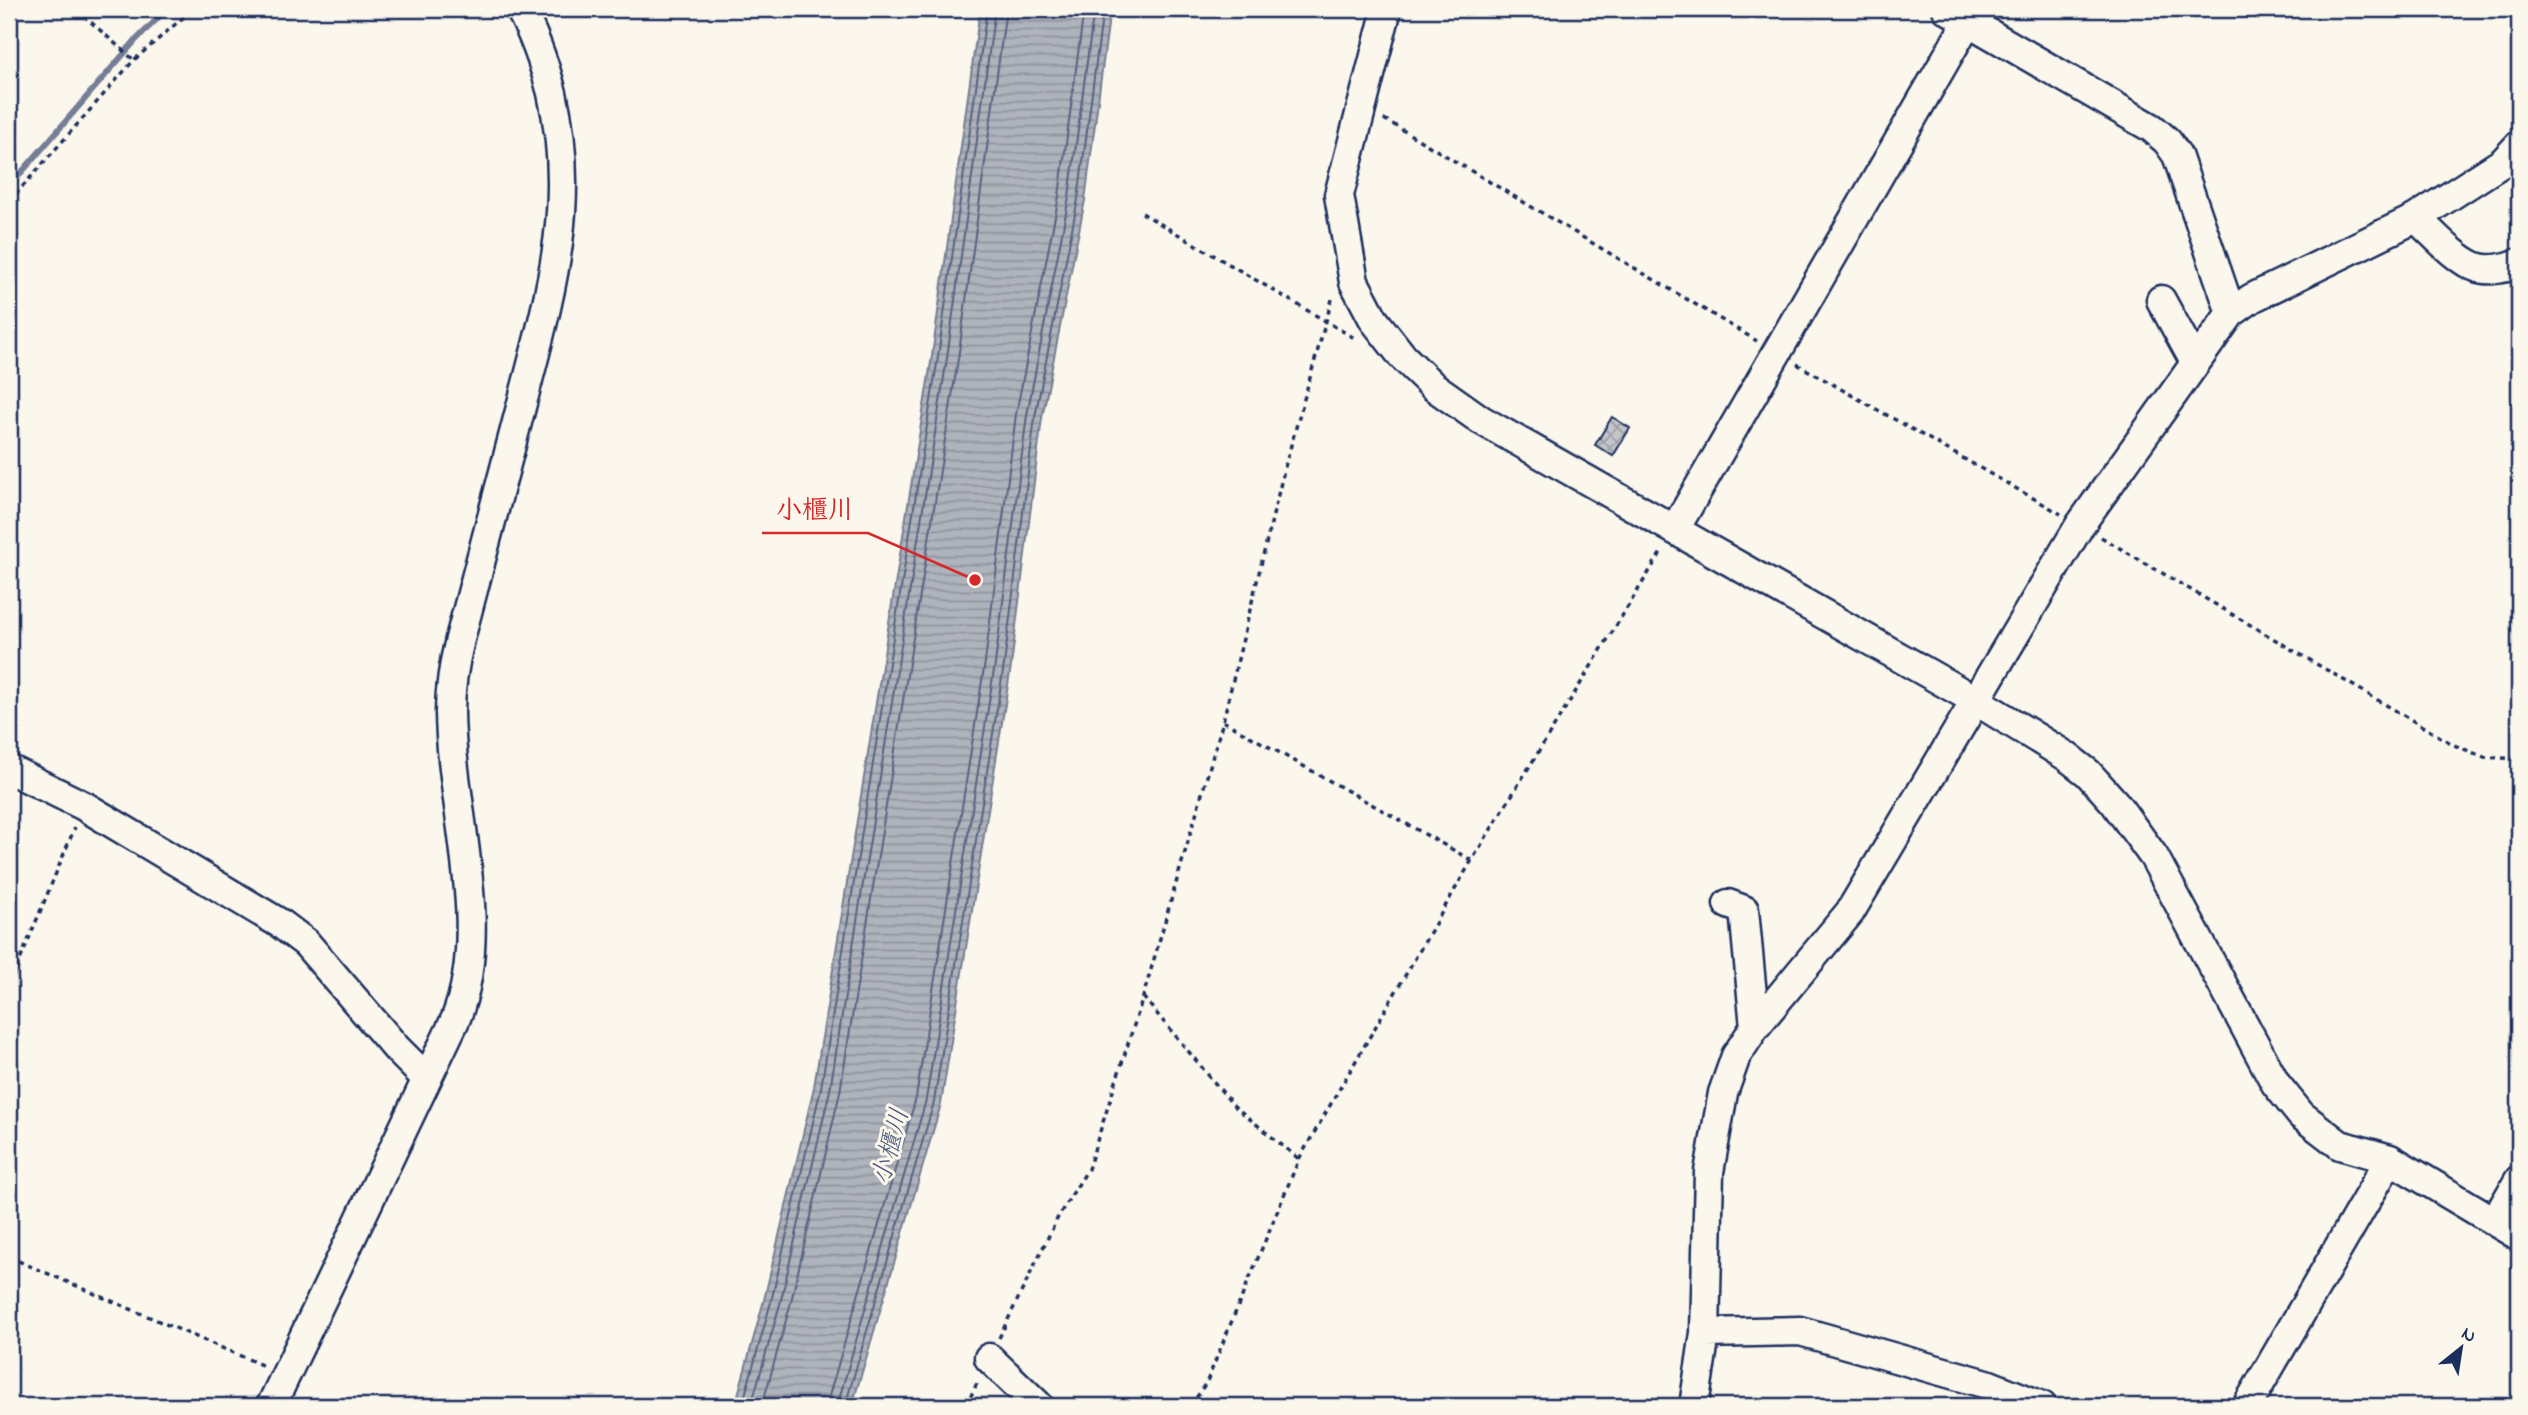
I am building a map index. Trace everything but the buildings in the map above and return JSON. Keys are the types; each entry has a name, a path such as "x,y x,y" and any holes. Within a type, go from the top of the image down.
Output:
{"street":[{"path":"271,1406 461,1004 469,964 470,927 466,866 450,726 450,698 455,662 549,298 561,227 564,186 558,122 542,54 520,9"},
{"path":"1387,9 1339,195 1354,282 1386,337 1419,373 1481,421 1975,700 2066,756 2102,785 2154,857 2270,1074 2301,1115 2340,1144 2389,1159 2519,1236"},
{"path":"1675,529 1776,352 1957,15 2152,128 2166,141 2177,155 2231,313"},
{"path":"1694,1406 1705,1333 1709,1172 1723,1093 1736,1056 1755,1027 1850,912 2080,525 2231,313 2252,298 2416,218 2503,162 2519,145"},
{"path":"2416,218 2457,255 2476,267 2493,270 2519,263"},
{"path":"2161,300 2195,362"},
{"path":"9,769 84,806 290,930 306,943 397,1049 427,1079"},
{"path":"1728,904 1744,909 1755,1027"},
{"path":"2247,1406 2389,1159"},
{"path":"2495,1221 2519,1180"},
{"path":"1705,1333 1800,1331 1987,1384 2042,1406"},
{"path":"989,1358 1039,1406"}],"path":[{"path":"76,9 134,60"},
{"path":"9,202 134,60 192,9"},
{"path":"1363,107 1776,352 2080,525 2454,744 2484,757 2519,760"},
{"path":"1142,213 1361,342"},
{"path":"989,1358 1059,1215 1088,1170 1143,997 1223,721 1284,470 1336,285"},
{"path":"1191,1406 1207,1381 1299,1159 1472,860 1675,529"},
{"path":"1223,721 1472,860"},
{"path":"9,987 84,806"},
{"path":"1143,997 1234,1106 1299,1159"},
{"path":"9,1257 286,1375"}],"water":[{"path":"980,9 1110,9 1085,200 1042,418 1011,666 941,1104 852,1406 735,1406 764,1300 814,1087 932,356"}],"waterway":[{"path":"9,187 135,41 167,9"}],"place":[{"name":"小櫃川","path":"975,580"}]}
